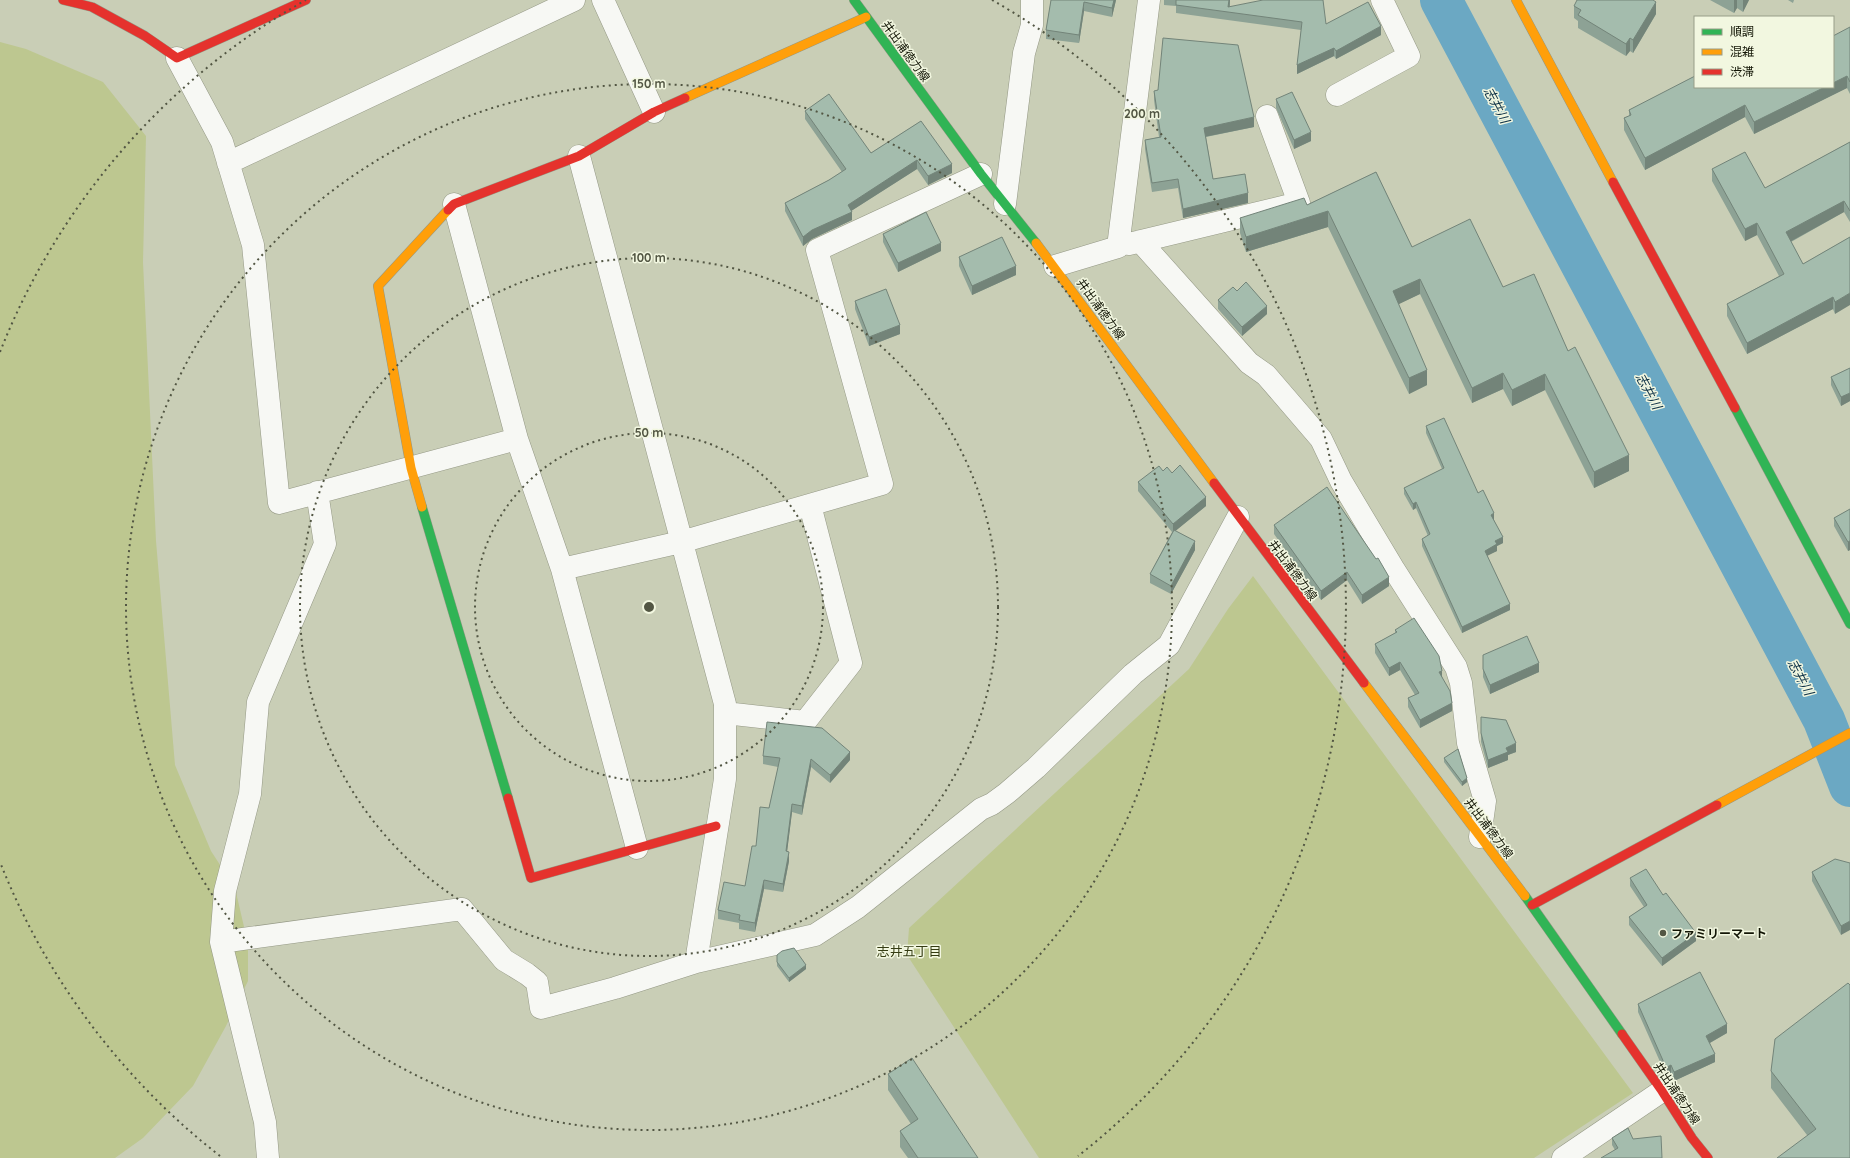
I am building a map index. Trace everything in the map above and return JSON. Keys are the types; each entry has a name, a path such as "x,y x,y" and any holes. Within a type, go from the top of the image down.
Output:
{"street":[{"path":"63,0 92,7 145,36 177,58 222,142 253,245 279,503 517,439"},
{"path":"177,58 306,0"},
{"path":"228,164 574,0"},
{"path":"603,0 654,112"},
{"name":"井出浦徳力線","path":"854,0 981,174 1056,266 1238,517 1532,906 1662,1091 1692,1138 1708,1158"},
{"path":"1005,204 1024,52 1032,25 1032,0"},
{"path":"1118,247 1149,0"},
{"path":"1337,95 1409,56 1382,0"},
{"path":"1516,0 1850,624"},
{"path":"716,826 531,878 411,468 378,286 454,204 578,156 654,112 866,17"},
{"path":"1056,266 1140,241 1299,202 1267,116"},
{"path":"578,156 725,704 725,779 716,826 696,962"},
{"path":"562,570 682,542 882,484 817,250 981,174"},
{"path":"454,204 517,439 562,570 637,848"},
{"path":"1140,241 1249,363 1266,375 1278,388 1321,439 1341,480 1393,568 1456,667 1461,683 1468,743 1485,801 1480,837"},
{"path":"268,1158 265,1122 221,942 226,891 250,794 258,702 325,544 317,492"},
{"path":"725,713 805,722 851,663 810,505"},
{"path":"221,942 462,909 504,960 537,982 541,1008 615,988 696,962 815,935 858,907 981,809 992,804 1007,793 1036,768 1133,674 1169,645 1238,517"},
{"path":"1532,906 1850,733"},
{"path":"1563,1158 1662,1091"}],"green space":[{"path":"0,42 26,49 103,82 146,136 143,262 156,541 175,765 211,851 235,888 248,944 248,981 226,1026 193,1086 143,1138 115,1158 0,1158"},
{"path":"1253,576 1633,1093 1534,1158 1039,1158 907,955 909,928 1189,669 1228,609"}],"building":[{"path":"1051,0 1114,0 1112,8 1084,2 1079,35 1046,30"},
{"path":"1176,0 1229,0 1228,7 1263,0 1323,0 1326,24 1368,2 1381,26 1336,51 1334,48 1297,65 1302,22 1176,5"},
{"path":"1577,0 1653,0 1656,2 1633,40 1630,38 1626,44 1578,15 1581,10 1574,6"},
{"path":"1850,27 1850,82 1847,76 1834,82 1834,35"},
{"path":"1163,38 1238,45 1254,117 1204,128 1213,179 1245,174 1248,193 1183,209 1178,179 1152,183 1145,140 1161,137 1154,91 1158,90"},
{"path":"1694,77 1694,88 1823,88 1754,122 1745,105 1645,158 1624,118 1631,115 1629,110"},
{"path":"1292,92 1311,132 1294,140 1276,99"},
{"path":"829,94 871,153 921,121 952,164 928,176 917,160 848,205 852,212 812,230 803,237 785,203 829,180 846,169 805,111"},
{"path":"1850,142 1850,211 1844,201 1786,232 1803,264 1850,237 1850,293 1835,302 1833,297 1747,343 1727,304 1784,274 1757,223 1745,229 1712,169 1745,152 1765,188"},
{"path":"1376,172 1412,247 1470,219 1503,287 1534,274 1568,351 1575,347 1629,455 1594,472 1545,374 1512,390 1503,373 1472,388 1420,279 1393,291 1427,370 1409,378 1328,211 1246,237 1240,218 1304,198 1307,205"},
{"path":"926,212 941,243 898,263 883,234"},
{"path":"1002,237 1016,266 972,286 959,257"},
{"path":"1246,282 1267,306 1242,327 1218,300 1233,287 1237,291"},
{"path":"886,289 900,325 869,337 855,301"},
{"path":"1850,368 1850,393 1841,397 1831,377"},
{"path":"1444,418 1478,493 1483,490 1494,513 1491,515 1503,537 1495,541 1497,544 1485,551 1510,604 1462,627 1422,539 1430,534 1416,502 1413,504 1404,488 1444,468 1426,426"},
{"path":"1180,465 1206,497 1173,524 1138,482 1159,466 1163,471 1167,467 1172,473"},
{"path":"1327,487 1376,559 1378,558 1389,577 1362,595 1347,572 1321,591 1274,525"},
{"path":"1850,509 1850,541 1848,542 1834,518"},
{"path":"1174,530 1195,541 1171,586 1150,574"},
{"path":"1414,618 1439,656 1442,671 1439,672 1450,691 1452,703 1420,720 1408,698 1419,693 1400,662 1389,668 1375,644 1397,632 1395,630"},
{"path":"1527,636 1539,663 1490,685 1483,669 1483,655"},
{"path":"1481,717 1506,720 1516,743 1506,748 1508,752 1488,760 1481,733"},
{"path":"767,722 822,728 850,752 830,775 811,759 802,806 792,804 786,851 789,852 783,884 764,880 755,923 739,920 740,915 718,910 724,882 745,886 752,846 756,846 760,807 769,808 780,758 763,756"},
{"path":"1458,749 1467,778 1462,782 1444,758"},
{"path":"1835,859 1850,863 1850,921 1841,926 1812,872"},
{"name":"ファミリーマート","path":"1646,869 1663,895 1666,893 1696,933 1662,958 1629,917 1647,905 1630,878"},
{"path":"794,948 806,965 789,978 777,962 777,955 782,951"},
{"path":"1700,972 1727,1024 1706,1036 1715,1054 1674,1072 1671,1065 1667,1067 1665,1065 1638,1004"},
{"path":"1848,983 1850,985 1850,1158 1777,1158 1816,1129 1771,1071 1775,1039"},
{"path":"912,1058 978,1158 918,1158 900,1131 918,1119 888,1074"},
{"path":"1628,1128 1633,1139 1661,1136 1662,1158 1601,1158 1618,1148 1612,1138"}],"waterway":[{"name":"志井川","path":"1441,0 1824,720 1850,786"}],"traffic: fast":[{"path":"854,0 981,174 1036,243"},
{"path":"1735,408 1850,624"},
{"path":"422,507 508,798"},
{"path":"1525,896 1622,1034"}],"traffic: slow":[{"path":"1516,0 1613,182"},
{"path":"685,98 866,17"},
{"path":"422,507 411,468 378,286 448,210"},
{"path":"1036,243 1214,483"},
{"path":"1364,683 1525,896"},
{"path":"1717,805 1850,733"}],"traffic: jam":[{"path":"63,0 92,7 145,36 177,58 306,0"},
{"path":"448,210 454,204 579,156 654,112 685,98"},
{"path":"1613,182 1735,408"},
{"path":"1214,483 1364,683"},
{"path":"508,798 531,878 716,826"},
{"path":"1532,905 1717,805"},
{"path":"1622,1034 1662,1091 1692,1138 1708,1158"}],"place":[{"name":"ファミリーマート","path":"1663,933"}],"district":[{"name":"志井五丁目","path":"909,951"}]}
